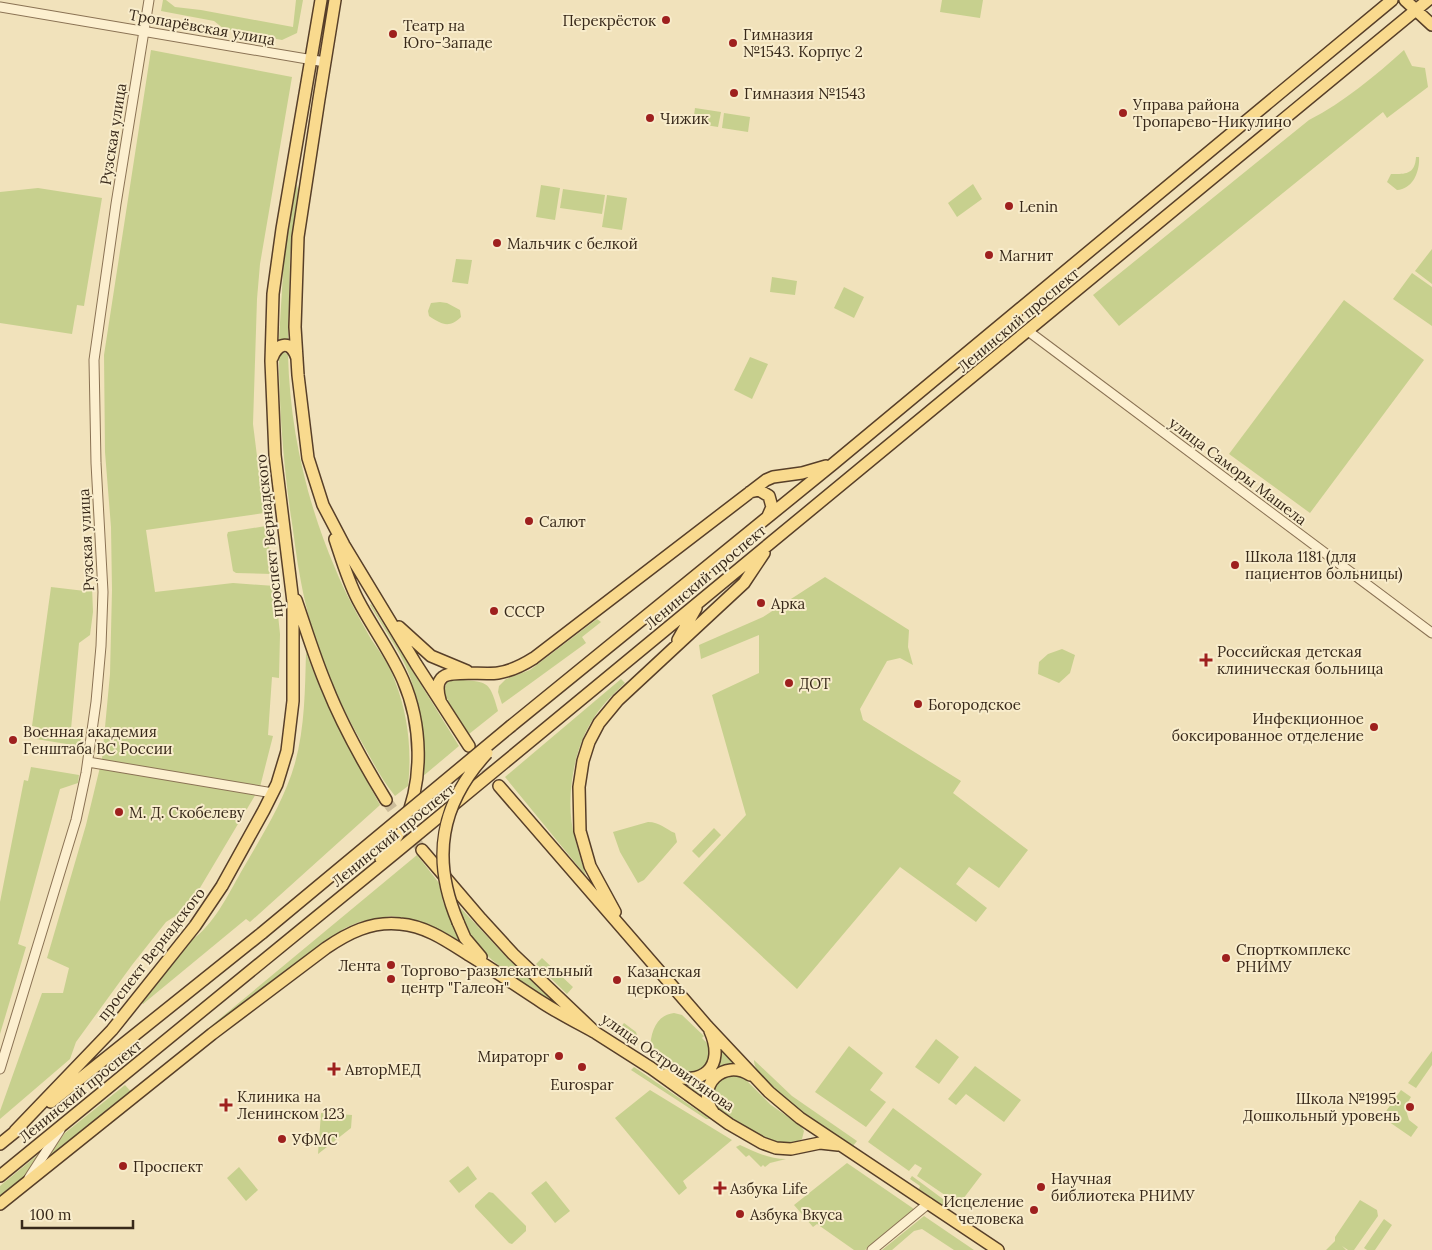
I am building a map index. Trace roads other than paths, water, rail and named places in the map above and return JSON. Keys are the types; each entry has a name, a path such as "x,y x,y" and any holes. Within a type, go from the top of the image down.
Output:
{"main road":[{"name":"проспект Вернадского","path":"15,1131 112,1030 195,926 222,886 273,793 287,751 292,719 294,647 291,582 275,455 271,360 273,294 321,0"},
{"path":"335,0 298,237 296,318 298,359 308,458 354,592 402,679 410,700 416,733 417,773 410,809 397,837 369,874"},
{"name":"Ленинский проспект","path":"0,1144 262,933 563,683 833,464 1392,0"},
{"path":"1405,0 1432,25"},
{"name":"Ленинский проспект","path":"0,1176 702,600 1428,0"},
{"path":"271,360 274,352 283,345 292,347 298,359"},
{"path":"444,708 438,691 438,685 443,677 455,674 500,673 522,666 602,608 748,493 770,478 802,473 833,464"},
{"path":"748,493 759,490 770,496 772,507 767,517"},
{"path":"323,504 344,545 416,664 469,746"},
{"path":"624,929 590,866 582,843 578,809 580,774 589,742 608,711 627,690 744,583 774,540"},
{"path":"291,582 327,688 346,728 386,800"},
{"path":"673,648 702,600"},
{"path":"385,611 407,635 431,656 475,674"},
{"path":"499,973 477,954 465,938 450,906 443,877 443,843 452,805 470,774 511,726"},
{"name":"улица Островитянова","path":"499,786 707,1026 780,1102 844,1148 998,1250"},
{"name":"улица Островитянова","path":"422,850 494,933 596,1033 756,1140 769,1146 783,1149 820,1143 835,1144 844,1148"},
{"path":"0,1204 216,1030 350,932 381,924 401,924 441,937 545,1004 596,1033"},
{"path":"651,1068 682,1080 702,1076 709,1068 715,1052 714,1041 707,1026"},
{"path":"714,1113 709,1104 708,1094 710,1085 717,1075 724,1070 734,1069 756,1078"},
{"path":"783,1149 795,1148 808,1138 808,1126 800,1118"}],"street":[{"name":"Рузская улица","path":"0,1069 76,820 88,762 97,692 102,623 94,360 116,204 149,0"},
{"name":"Тропарёвская улица","path":"0,7 311,59"},
{"path":"311,59 325,62"},
{"name":"улица Саморы Машела","path":"1028,331 1432,633"},
{"path":"88,762 273,793"},
{"path":"23,1186 65,1122"},
{"path":"872,1250 929,1203"}],"tunnel":[{"path":"476,755 499,786"},
{"path":"386,800 422,850"}],"place":[{"name":"Перекрёсток","path":"666,20"},
{"name":"Театр на Юго-Западе","path":"393,34"},
{"name":"Гимназия №1543. Корпус 2","path":"733,43"},
{"name":"Гимназия №1543","path":"734,93"},
{"name":"Управа района Тропарево-Никулино","path":"1123,113"},
{"name":"Чижик","path":"650,118"},
{"name":"Lenin","path":"1009,206"},
{"name":"Мальчик с белкой","path":"497,243"},
{"name":"Магнит","path":"989,255"},
{"name":"Салют","path":"529,521"},
{"name":"Школа 1181 (для пациентов больницы)","path":"1235,565"},
{"name":"Арка","path":"761,603"},
{"name":"СССР","path":"494,611"},
{"name":"Российская детская клиническая больница","path":"1206,660"},
{"name":"ДОТ","path":"789,683"},
{"name":"Богородское","path":"918,704"},
{"name":"Инфекционное боксированное отделение","path":"1374,727"},
{"name":"Военная академия Генштаба ВС России","path":"13,740"},
{"name":"М. Д. Скобелеву","path":"119,812"},
{"name":"Спорткомплекс РНИМУ","path":"1226,958"},
{"name":"Лента","path":"391,965"},
{"name":"Торгово-развлекательный центр \"Галеон\"","path":"391,979"},
{"name":"Казанская церковь","path":"617,980"},
{"name":"Мираторг","path":"559,1056"},
{"name":"Eurospar","path":"582,1067"},
{"name":"АвторМЕД","path":"334,1069"},
{"name":"Клиника на Ленинском 123","path":"226,1105"},
{"name":"Школа №1995. Дошкольный уровень","path":"1410,1107"},
{"name":"УФМС","path":"282,1139"},
{"name":"Проспект","path":"123,1166"},
{"name":"Научная библиотека РНИМУ","path":"1041,1187"},
{"name":"Азбука Life","path":"720,1188"},
{"name":"Исцеление человека","path":"1034,1210"},
{"name":"Азбука Вкуса","path":"740,1214"}]}
